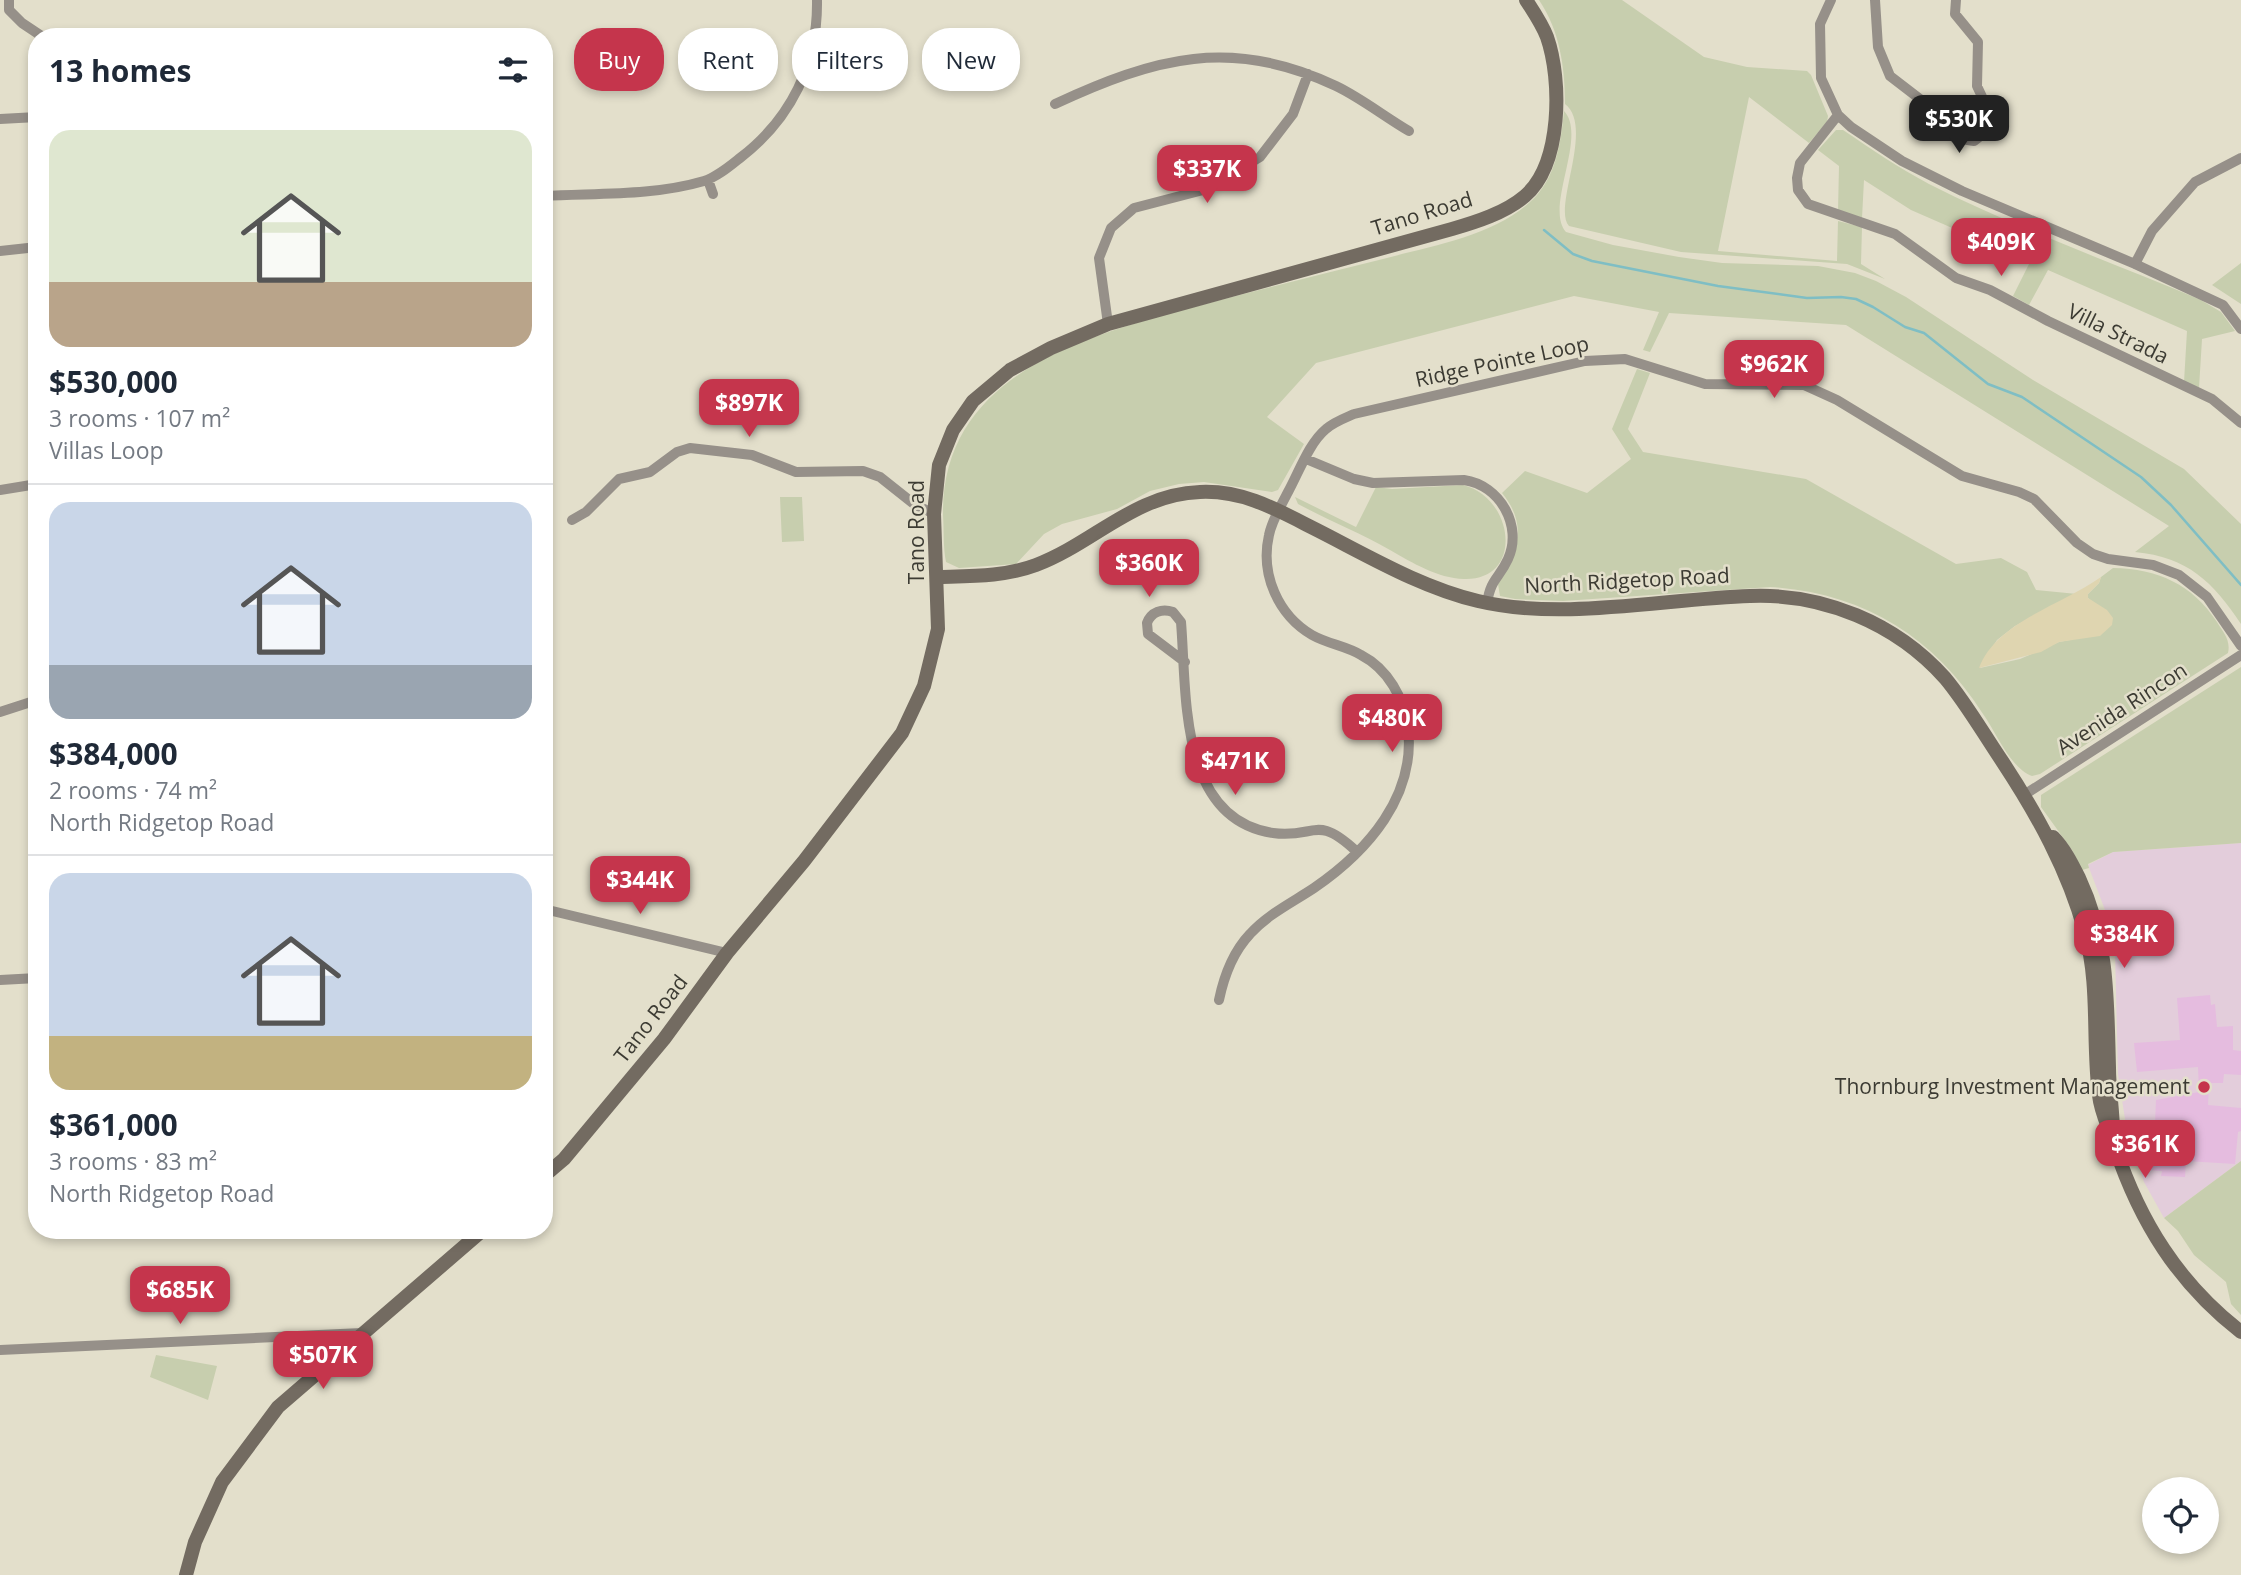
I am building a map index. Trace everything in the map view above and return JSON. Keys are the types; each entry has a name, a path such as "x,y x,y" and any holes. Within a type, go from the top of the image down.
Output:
{"street":[{"path":"9,0 9,10 30,28"},
{"path":"553,196 665,191 708,180 763,139 792,101 809,62 815,38 817,0"},
{"name":"Tano Road","path":"553,1168 564,1159 664,1039 727,953 818,843 902,733 924,686 938,629 935,488 942,456 953,430 973,401 1010,370 1051,348 1108,324 1461,227 1505,209 1524,197 1539,179 1549,159 1556,106 1548,39 1538,17 1525,0"},
{"path":"1831,0 1820,23 1821,78 1838,114 1882,149 1962,191 2135,264 2223,305 2241,329"},
{"path":"1875,0 1878,47 1890,76 1928,106 1955,138 1974,141 1988,131 1991,116 1978,86 1978,42 1955,14 1956,0"},
{"path":"1055,104 1112,77 1163,62 1240,56 1308,74 1338,87 1409,131"},
{"path":"1108,324 1099,258 1111,228 1134,208 1207,189 1260,157 1293,114 1308,74"},
{"name":"Villa Strada","path":"1838,114 1800,163 1798,190 1808,204 1895,234 1956,278 1990,290 2212,399 2241,423"},
{"path":"0,120 28,118"},
{"path":"2135,264 2152,231 2195,182 2241,158"},
{"path":"708,180 713,194"},
{"path":"0,251 28,248"},
{"name":"Ridge Pointe Loop","path":"1219,1000 1230,964 1250,934 1334,873 1385,821 1399,793 1408,760 1405,712 1393,685 1373,662 1312,635 1285,611 1273,588 1267,565 1269,533 1306,459 1328,427 1354,414 1585,361 1625,359 1705,384 1804,385 1837,400 1962,476 2020,492 2034,499 2077,543 2093,554 2108,559 2152,565 2179,575 2207,597 2241,646"},
{"path":"572,520 586,512 619,479 633,473 650,472 677,452 691,449 752,455 796,472 863,471 880,477 914,504 934,514"},
{"path":"1306,459 1364,482 1388,484 1464,480 1473,481 1490,490 1506,510 1512,542 1508,560 1489,586 1487,603"},
{"path":"0,490 28,485"},
{"name":"North Ridgetop Road","path":"937,577 993,575 1038,565 1132,510 1174,495 1205,492 1232,494 1261,502 1419,581 1487,603 1552,609 1773,596 1815,601 1854,614 1904,641 1938,672 1959,696 2046,832 2078,908 2089,944 2096,999 2099,1096 2104,1122 2129,1187 2160,1246 2201,1297 2241,1332"},
{"path":"1185,662 1148,634 1147,623 1154,614 1169,610 1179,617 1185,662 1196,759 1202,779 1214,798 1231,815 1251,826 1280,833 1327,830 1340,837 1356,852"},
{"name":"Avenida Rincon","path":"2024,795 2241,655"},
{"path":"0,712 28,703"},
{"path":"553,910 727,953"},
{"path":"0,979 28,978"},
{"path":"186,1575 195,1542 222,1482 278,1407 472,1239"},
{"path":"0,1350 362,1333"}],"shaded area":[{"path":"2241,843 2241,1161 2164,1218 2144,1182 2125,1119 2118,1074 2115,951 2105,910 2088,865 2113,852"}],"green space":[{"path":"1539,0 1622,0 1704,57 1747,67 1807,71 1828,116 1827,122 1809,143 1749,97 1718,251 1837,261 1838,221 1862,227 1861,264 1885,279 1847,264 1681,252 1569,226 1565,217 1565,203 1576,130 1573,115 1565,104 1564,77 1556,37"},
{"path":"1564,111 1570,122 1571,137 1560,206 1561,221 1566,232 1613,245 1679,257 1722,263 1818,266 1855,273 1906,297 2033,380 2184,469 2241,524 2241,624 2220,596 2197,574 2170,559 2135,552 2169,526 1846,325 1669,313 1650,352 1643,350 1659,312 1574,296 1316,363 1267,417 1304,444 1278,490 1272,492 1204,482 1179,484 1150,491 1117,509 1062,524 1044,534 1016,564 959,568 946,562 943,515 949,465 968,424 997,391 1034,365 1077,344 1122,327 1447,243 1487,229 1523,208 1544,186 1554,166"},
{"path":"1836,130 1843,130 1929,184 1962,200 2201,300 2221,312 2235,331 2202,339 2199,388 2184,382 2187,331 2048,270 2029,305 2013,296 2030,262 1911,210 1864,180 1862,218 1838,211 1839,166 1818,150"},
{"path":"2241,263 2241,304 2212,285"},
{"path":"1637,369 1650,373 1628,429 1643,452 1806,479 1956,564 2001,558 2027,572 2036,590 2077,594 2015,626 1997,640 1980,668 2020,659 2070,640 2100,608 2088,598 2088,594 2101,577 2113,568 2145,572 2185,588 2217,622 2227,640 2228,653 2040,774 2032,776 2010,758 1983,714 1942,662 1893,624 1865,609 1835,598 1770,587 1563,601 1500,596 1498,584 1515,550 1518,528 1510,505 1502,493 1525,471 1587,493 1631,459 1612,429"},
{"path":"1463,485 1480,493 1494,505 1506,538 1504,554 1496,567 1483,576 1464,579 1444,576 1416,565 1298,504 1295,497 1356,527 1376,487 1392,489"},
{"path":"780,497 802,497 804,541 782,542"},
{"path":"2241,667 2241,843 2113,852 2088,864 2089,868 2082,870 2072,850 2041,807 2041,795"},
{"path":"2241,1161 2241,1315 2231,1304 2226,1282 2194,1255 2178,1231 2164,1218"},
{"path":"156,1355 217,1366 208,1400 150,1377"}],"sand":[{"path":"2101,577 2088,594 2088,598 2107,610 2113,618 2112,625 2100,636 2059,642 2041,652 1979,668 2000,638 2015,626"}],"building":[{"name":"Thornburg Investment Management","path":"2210,995 2211,1005 2215,1004 2217,1027 2233,1026 2233,1050 2241,1051 2241,1075 2224,1074 2223,1083 2209,1083 2208,1105 2241,1108 2241,1131 2238,1132 2235,1164 2186,1161 2185,1177 2161,1176 2162,1171 2148,1170 2150,1124 2155,1124 2156,1100 2199,1092 2198,1067 2137,1072 2134,1043 2180,1040 2177,998"}],"waterway":[{"path":"1544,230 1573,254 1592,261 1718,286 1807,298 1856,299 1873,307 1905,327 1924,333 1988,384 2022,397 2141,477 2171,505 2241,585"}],"place":[{"name":"Thornburg Investment Management","path":"2204,1087"}]}
